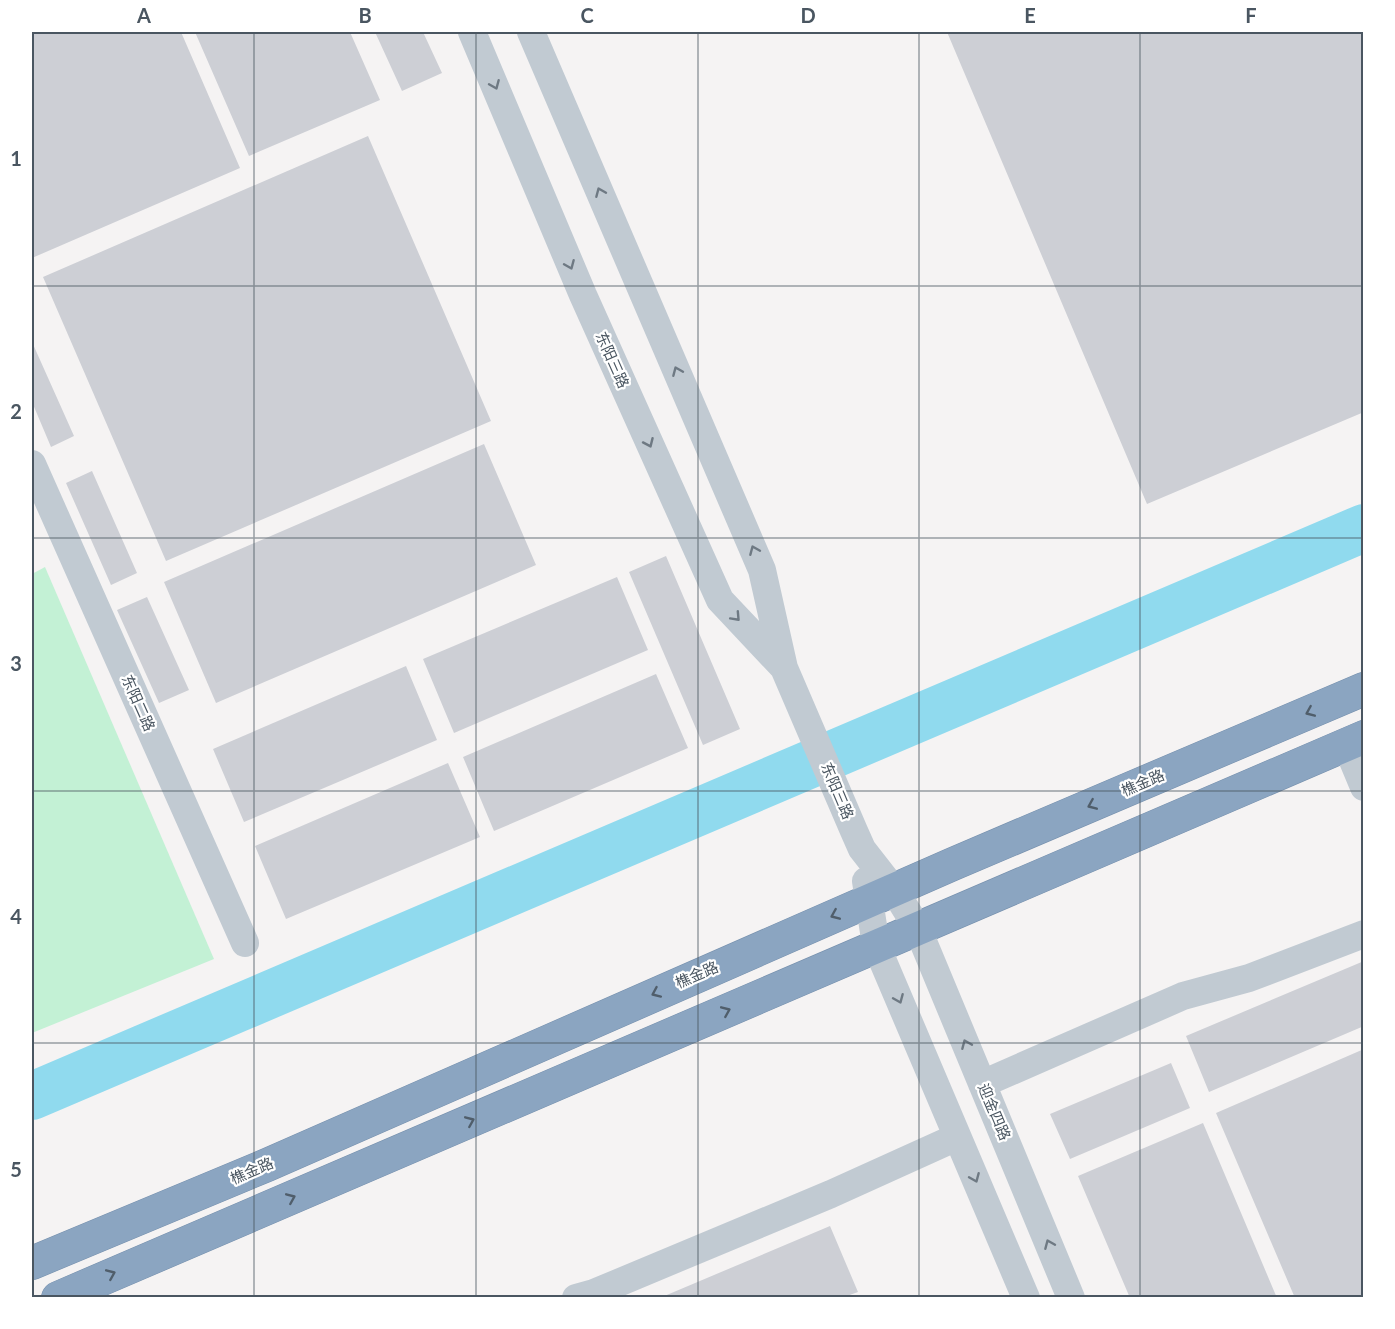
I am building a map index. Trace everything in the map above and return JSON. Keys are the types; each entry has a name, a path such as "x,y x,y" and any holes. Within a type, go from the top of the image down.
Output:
{"highway":[{"name":"樵金路","path":"32,1263 267,1165 881,895 1364,689"},
{"path":"58,1298 1355,740"}],"street":[{"name":"东阳三路","path":"472,32 583,295 720,600 784,668"},
{"name":"东阳三路","path":"531,32 762,570 784,668 881,895"},
{"name":"东阳二路","path":"32,464 245,942"},
{"path":"1355,740 1364,787"},
{"name":"迎金四路","path":"881,895 917,927 1071,1298"},
{"path":"881,895 876,945 1026,1298"},
{"path":"982,1084 1183,996 1249,978 1364,934"},
{"path":"576,1298 594,1293 831,1194 957,1137"}],"green space":[{"path":"45,567 214,959 32,1033 32,574"}],"building":[{"path":"32,32 181,32 240,168 32,258"},
{"path":"195,32 350,32 380,100 249,156"},
{"path":"375,32 423,32 442,73 402,91"},
{"path":"947,32 1364,32 1364,412 1147,504"},
{"path":"368,136 491,421 166,561 43,277"},
{"path":"32,342 74,436 51,447 32,402"},
{"path":"484,444 536,565 216,703 164,582"},
{"path":"92,471 137,573 111,585 66,483"},
{"path":"666,556 740,729 703,745 629,572"},
{"path":"617,577 648,650 454,733 423,659"},
{"path":"147,597 189,690 159,703 117,610"},
{"path":"406,666 437,740 244,822 213,749"},
{"path":"656,674 688,748 494,831 463,757"},
{"path":"448,763 480,837 286,919 255,846"},
{"path":"1364,961 1364,1026 1209,1092 1186,1036"},
{"path":"1364,1049 1364,1298 1295,1298 1216,1113"},
{"path":"1171,1063 1190,1108 1070,1159 1050,1114"},
{"path":"1203,1123 1277,1298 1130,1298 1078,1176"},
{"path":"830,1226 858,1292 844,1297 662,1297"}],"waterway":[{"path":"32,1096 1364,528"}]}
